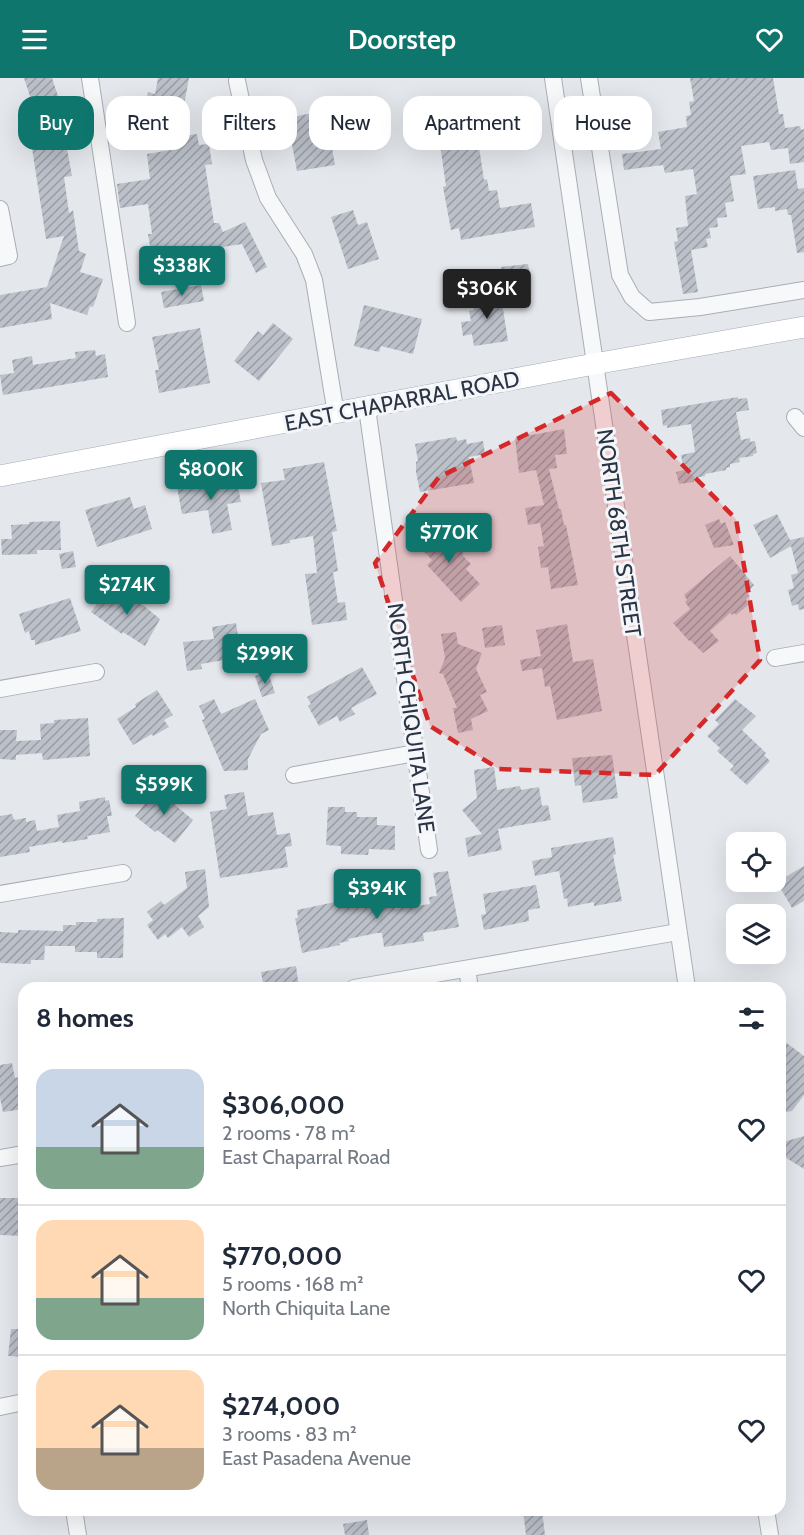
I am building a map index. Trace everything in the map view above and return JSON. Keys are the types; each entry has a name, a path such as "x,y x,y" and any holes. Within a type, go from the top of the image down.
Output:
{"main road":[{"name":"EAST CHAPARRAL ROAD","path":"0,476 594,364 804,327"}],"street":[{"path":"90,78 127,323"},
{"name":"NORTH 68TH STREET","path":"553,78 686,982"},
{"path":"589,78 620,274 632,297 649,312 700,307 804,290"},
{"path":"237,81 254,160 268,198 304,254 314,280 336,414"},
{"path":"0,209 4,257"},
{"name":"NORTH CHIQUITA LANE","path":"367,408 429,850"},
{"path":"775,658 804,653"},
{"path":"0,689 96,672"},
{"path":"294,775 414,753"},
{"path":"0,894 123,873"},
{"path":"389,982 678,932"},
{"path":"466,969 469,982"},
{"path":"0,1158 18,1155"},
{"path":"0,1407 18,1403"},
{"path":"75,1516 78,1535"},
{"path":"767,1516 770,1535"}],"highlighted area":[{"path":"611,393 736,519 760,660 655,775 499,769 430,726 375,563 439,477"}],"building":[{"path":"24,78 52,78 58,96 30,96"},
{"path":"158,78 189,78 186,96 147,96 148,92 155,94"},
{"path":"690,78 773,78 779,114 783,114 785,128 800,126 801,130 804,129 804,162 790,164 788,148 771,150 769,142 741,146 746,174 730,176 734,201 725,203 727,217 717,218 718,227 709,228 711,238 706,239 708,247 691,250 698,292 683,294 674,242 678,241 676,228 688,226 685,196 697,194 693,169 665,173 663,165 624,170 622,154 661,149 658,132 687,127 686,116 691,115 689,102 694,101"},
{"path":"309,114 309,150 332,150 335,165 297,171 293,150 297,150 297,116"},
{"path":"197,134 202,150 210,150 212,164 205,165 214,223 219,223 223,232 245,222 267,267 256,273 242,244 152,258 148,234 152,234 148,204 120,208 117,184 150,179 147,154 170,150 190,150 190,135"},
{"path":"32,150 67,150 72,176 64,177 69,213 73,210 79,251 86,254 80,272 103,279 93,307 90,306 87,315 50,303 52,319 0,328 0,295 47,287 64,236 46,239"},
{"path":"441,150 480,150 484,180 487,179 489,191 497,190 500,208 531,203 535,227 461,240 459,228 451,230 443,187 446,186"},
{"path":"795,170 798,189 804,188 804,252 797,253 791,215 788,215 787,209 775,211 775,207 758,209 753,176"},
{"path":"353,210 358,225 367,222 379,259 348,269 331,217"},
{"path":"528,264 531,284 503,288 501,267"},
{"path":"201,285 204,301 164,308 161,292"},
{"path":"500,290 508,341 474,346 472,334 463,336 461,322 471,321 469,311 474,310 472,294"},
{"path":"364,305 422,319 413,354 381,346 379,352 354,346"},
{"path":"273,323 293,339 259,381 234,361 258,331 263,335"},
{"path":"200,328 210,383 159,393 155,370 159,370 152,337"},
{"path":"95,350 96,356 105,354 108,377 3,395 0,375 14,373 12,360 32,356 33,365 76,358 75,352"},
{"path":"738,397 738,399 747,398 749,410 736,412 741,440 750,438 750,442 755,441 757,453 753,456 739,458 740,462 730,464 726,470 694,478 694,482 679,484 676,472 684,470 681,455 695,452 691,424 667,428 667,425 663,426 661,410"},
{"path":"564,429 567,454 555,455 557,468 549,469 559,509 561,509 564,525 566,525 578,585 551,589 548,567 541,568 538,547 544,546 540,523 528,525 525,508 544,505 536,470 519,473 515,438"},
{"path":"456,437 457,441 466,439 467,444 483,441 485,454 469,457 474,483 420,492 416,472 418,461 415,444"},
{"path":"324,462 337,531 332,532 338,571 333,572 338,603 345,602 347,620 312,625 305,574 317,573 313,536 272,546 261,483 285,480 283,469"},
{"path":"236,477 241,502 227,504 232,530 212,534 208,510 182,514 177,487"},
{"path":"130,497 134,509 145,505 152,529 97,547 85,510"},
{"path":"777,514 790,540 804,537 804,609 799,610 798,604 792,606 788,590 794,588 791,575 798,573 791,546 770,558 753,525"},
{"path":"719,519 721,524 725,522 734,545 714,548 705,525"},
{"path":"60,521 61,550 37,550 37,554 2,555 1,539 12,539 11,525"},
{"path":"439,526 464,554 462,555 471,564 466,569 480,584 461,602 427,565 432,560 418,545"},
{"path":"73,551 76,567 62,569 59,554"},
{"path":"730,556 754,585 747,593 750,596 746,599 748,605 736,615 730,613 710,631 719,641 703,653 673,623 690,609 685,602 687,600 684,595"},
{"path":"123,589 160,619 145,646 123,632 122,634 91,612 107,590 117,597"},
{"path":"70,598 81,631 35,645 35,640 31,640 29,631 25,633 19,614"},
{"path":"236,623 239,644 256,640 259,654 201,664 202,669 187,671 183,642 214,639 212,627"},
{"path":"567,624 573,662 593,659 602,711 557,720 550,686 545,687 542,668 522,671 520,660 541,656 536,630"},
{"path":"502,625 505,645 485,648 482,628"},
{"path":"456,632 458,644 482,653 476,669 487,692 480,695 488,711 471,719 473,730 458,733 453,708 457,708 443,674 439,673 445,658 441,634"},
{"path":"362,667 377,694 351,708 355,714 340,722 337,716 319,726 308,706 311,704 307,697"},
{"path":"268,672 275,693 262,697 255,676"},
{"path":"157,690 173,715 164,720 169,727 133,745 117,719"},
{"path":"214,699 221,714 255,699 269,730 261,734 248,759 248,770 224,771 202,720 205,719 199,706"},
{"path":"735,699 756,716 742,730 766,753 764,755 770,761 747,785 730,770 734,766 717,751 720,748 707,736 719,724 715,720"},
{"path":"88,718 90,756 43,760 42,753 16,755 16,760 0,759 0,730 17,730 16,741 41,740 40,724 54,723 54,720"},
{"path":"612,755 618,798 583,803 581,785 575,786 572,758"},
{"path":"494,767 497,790 520,786 521,790 539,787 542,806 548,805 551,820 498,829 502,850 468,857 465,838 482,834 462,810 477,798 474,770"},
{"path":"159,787 193,820 175,843 157,830 155,832 135,816"},
{"path":"244,792 248,816 273,812 277,835 290,833 292,846 285,847 288,867 220,878 210,812 227,809 224,795"},
{"path":"105,797 105,801 109,800 112,816 107,816 110,832 87,836 88,839 29,847 30,852 0,857 0,816 12,814 14,820 26,818 26,822 35,820 37,831 59,827 57,815 80,811 79,802"},
{"path":"328,807 345,807 345,812 357,812 357,817 377,817 377,825 395,826 395,850 369,849 368,855 341,854 341,846 326,845"},
{"path":"613,837 616,854 613,855 622,901 594,906 594,902 568,907 567,898 564,899 559,871 535,876 532,861 552,857 551,848"},
{"path":"804,866 804,901 792,908 783,892 786,892 786,877"},
{"path":"205,869 209,907 198,916 204,927 189,937 182,927 168,938 165,934 158,940 147,925 153,920 147,912 161,901 164,905 187,888 185,872"},
{"path":"448,871 459,927 423,933 424,941 384,947 382,933 377,933 348,939 349,941 339,943 340,945 302,953 295,918 298,918 297,910 359,897 361,905 394,899 395,909 430,904 429,897 437,896 433,873"},
{"path":"536,885 540,908 528,910 529,921 484,930 481,915 486,914 483,894"},
{"path":"124,918 123,958 97,958 97,952 75,952 75,946 45,946 44,960 31,960 31,964 0,963 0,932 63,931 63,925 76,925 76,922"},
{"path":"296,966 298,982 263,982 261,972"},
{"path":"786,1042 804,1056 804,1095 792,1111 786,1112"},
{"path":"12,1063 15,1078 18,1077 18,1110 3,1112 0,1098 0,1065"},
{"path":"804,1136 804,1169 786,1158 786,1141"},
{"path":"0,1198 18,1198 18,1236 0,1235"},
{"path":"11,1329 18,1329 18,1357 8,1356"},
{"path":"524,1516 543,1516 545,1535 526,1535"},
{"path":"367,1520 369,1535 345,1535 343,1524"}]}
